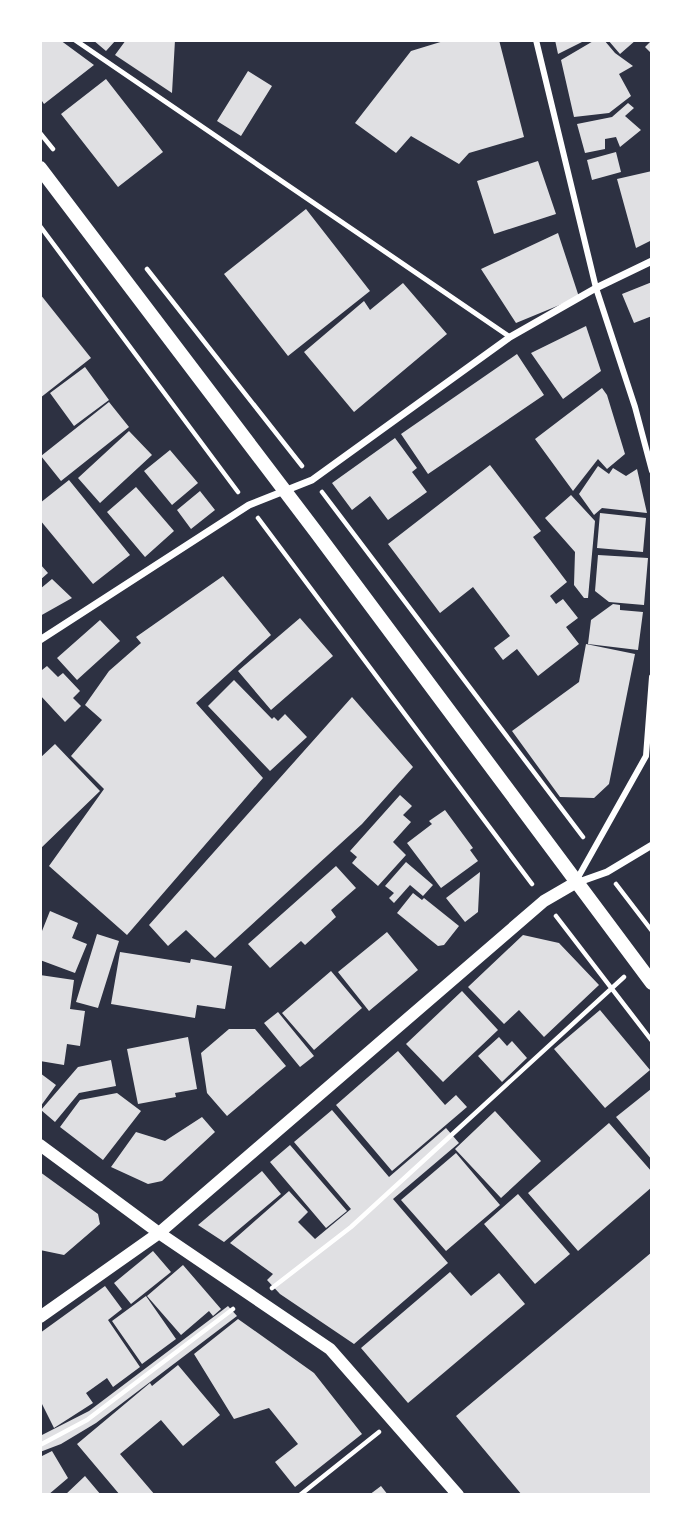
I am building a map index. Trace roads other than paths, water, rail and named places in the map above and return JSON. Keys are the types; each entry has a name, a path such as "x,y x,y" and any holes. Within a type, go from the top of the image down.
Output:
{"main road":[{"path":"40,168 652,983"}],"street":[{"path":"537,40 596,288 635,407 652,471"},
{"path":"40,640 248,505 312,480 510,337 596,288 652,261"},
{"path":"575,883 646,756 652,677"},
{"path":"40,1317 159,1233 544,901 575,883 607,872 652,845"},
{"path":"40,1145 159,1233 330,1349 458,1495"}],"lane":[{"path":"75,40 510,337"}]}
